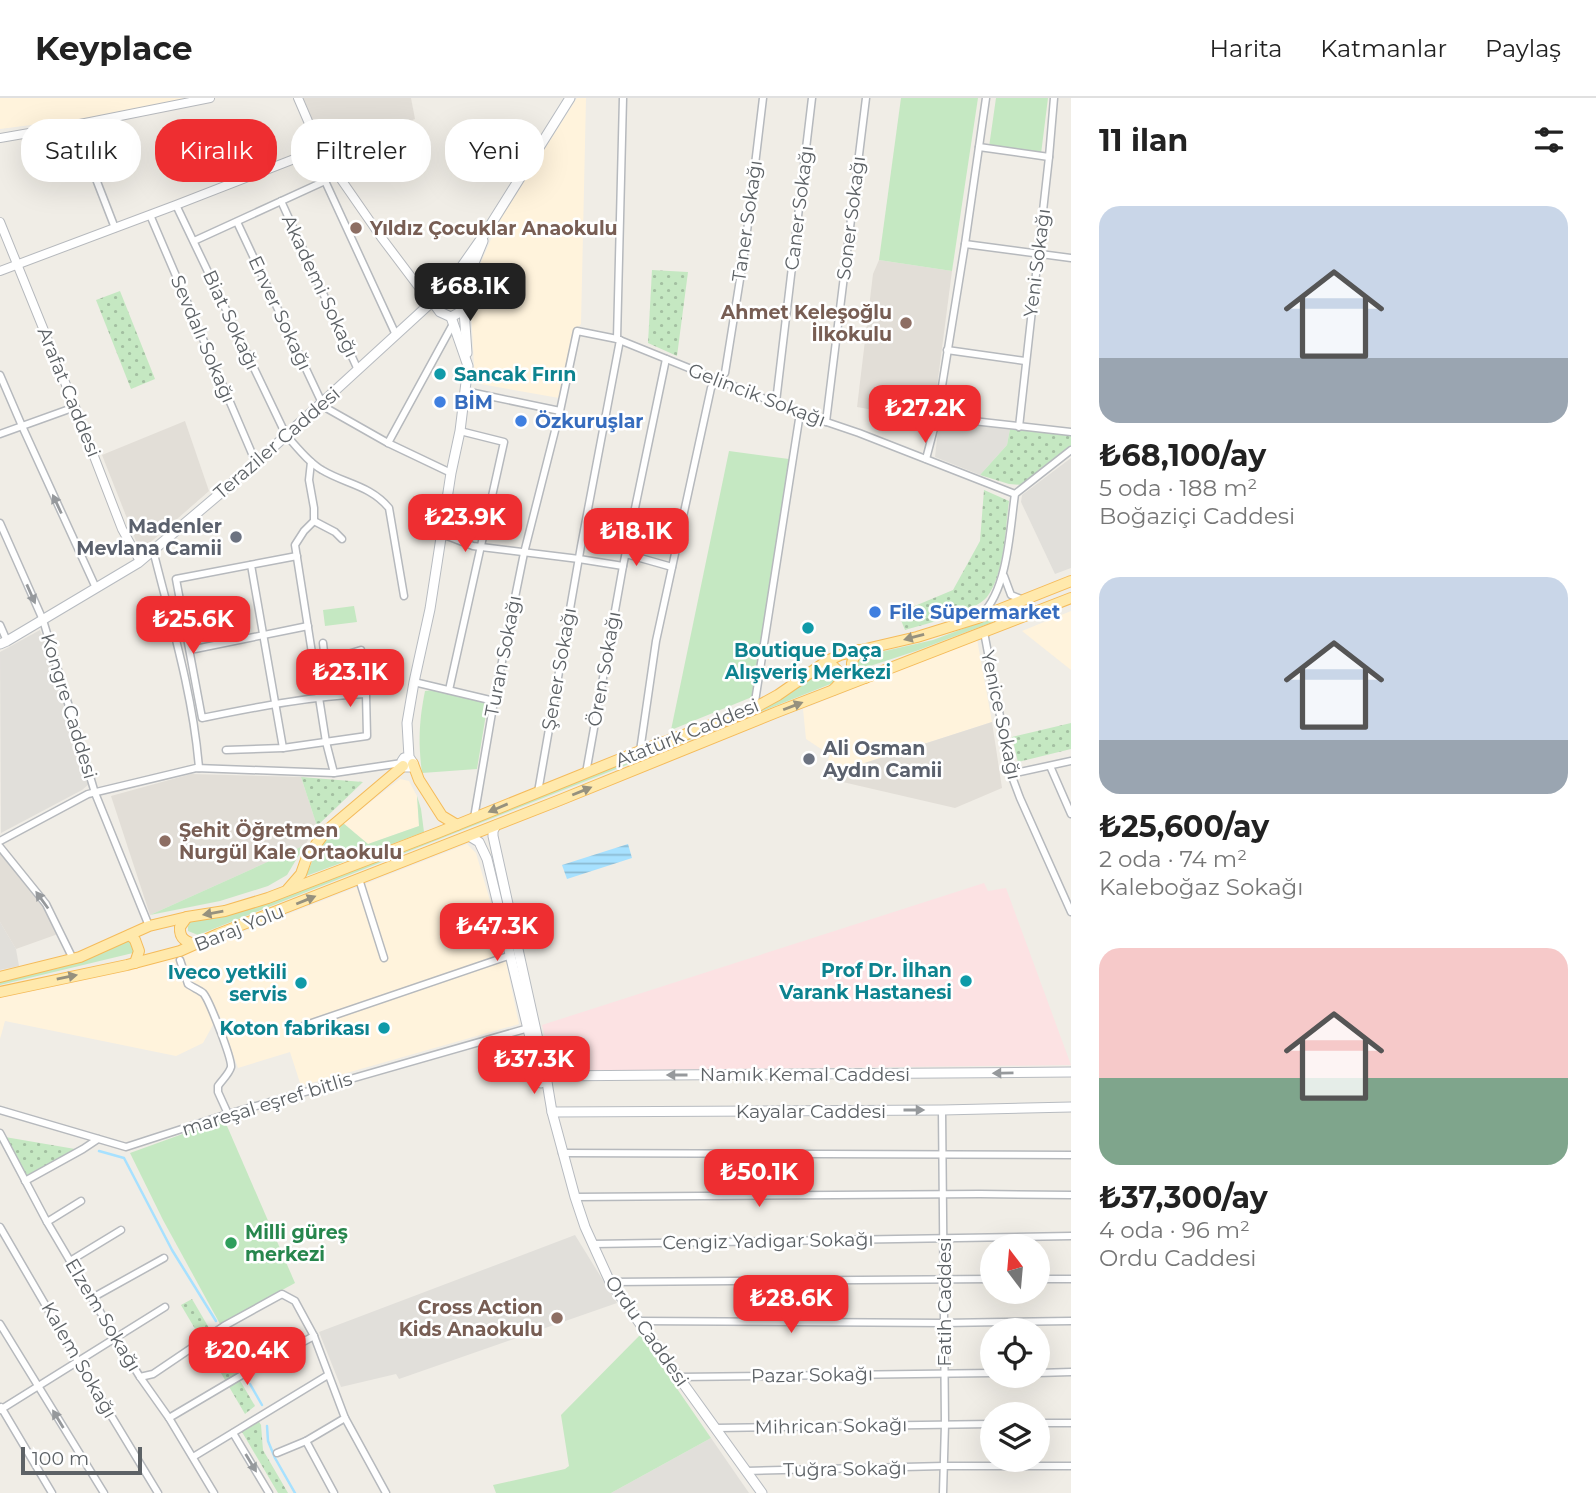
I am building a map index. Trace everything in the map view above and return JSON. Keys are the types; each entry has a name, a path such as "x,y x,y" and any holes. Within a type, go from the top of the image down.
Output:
{"main road":[{"name":"Teraziler Caddesi","path":"4,642 140,561 256,463 446,289 488,229 570,98"},
{"name":"Teraziler Caddesi","path":"465,302 474,263 488,229"},
{"path":"446,289 459,291 465,302 468,366 460,431 430,608 407,723 407,763 442,816 457,825"},
{"path":"432,301 440,312 452,321 468,366"},
{"path":"452,321 462,311 465,302"},
{"name":"Atatürk Caddesi","path":"457,825 754,708 827,661 978,618 1071,582"},
{"name":"Atatürk Caddesi","path":"469,836 1071,598"},
{"path":"858,650 851,662 854,670 865,678"},
{"path":"827,661 841,676 839,685 832,691"},
{"path":"286,891 301,874 307,857 325,832 407,763"},
{"name":"Baraj Yolu","path":"0,977 73,959 149,926 225,911 286,891 457,825"},
{"name":"Ordu Caddesi","path":"496,825 493,836 543,1078 585,1227 610,1282 762,1493"},
{"name":"Ordu Caddesi","path":"469,836 479,842 487,859 510,955 532,1027"},
{"name":"Baraj Yolu","path":"0,992 180,951 469,836"},
{"path":"187,917 180,927 182,938 197,944"},
{"path":"130,935 138,944 135,963"},
{"name":"Namık Kemal Caddesi","path":"543,1078 1071,1072"},
{"name":"Kayalar Caddesi","path":"552,1112 1071,1107"}],"street":[{"path":"105,119 210,98"},
{"path":"298,98 307,119"},
{"name":"Şener Sokağı","path":"538,792 619,339 623,98"},
{"name":"Taner Sokağı","path":"640,751 656,640 711,388 725,373 745,248 763,98"},
{"name":"Caner Sokağı","path":"776,402 811,98"},
{"name":"Soner Sokağı","path":"826,422 866,98"},
{"path":"926,459 937,417 986,98"},
{"name":"Yeni Sokağı","path":"1019,427 1054,98"},
{"path":"0,138 21,134"},
{"path":"979,147 1049,157"},
{"path":"0,271 291,160"},
{"path":"194,241 325,181 396,335"},
{"path":"97,182 115,228"},
{"path":"343,182 381,237 432,301"},
{"name":"Akademi Sokağı","path":"281,201 358,370"},
{"name":"Biat Sokağı","path":"176,205 286,435 323,471 379,496 389,508 404,596"},
{"name":"Sevdalı Sokağı","path":"150,215 256,463"},
{"name":"Arafat Caddesi","path":"0,222 122,529 140,561"},
{"name":"Enver Sokağı","path":"237,222 322,403"},
{"path":"965,244 1071,258"},
{"path":"412,278 430,287 446,289"},
{"path":"388,443 452,321"},
{"name":"Turan Sokağı","path":"474,818 524,553 560,411 576,331 619,339"},
{"name":"Gelincik Sokağı","path":"619,339 800,413 1015,494"},
{"path":"947,350 1025,361"},
{"name":"Ören Sokağı","path":"586,773 623,566 666,359"},
{"path":"0,375 96,588"},
{"path":"465,391 560,411"},
{"path":"322,403 388,443 451,472"},
{"path":"0,434 75,407"},
{"path":"754,708 800,413"},
{"path":"937,417 1071,432"},
{"path":"449,690 504,442 460,431"},
{"path":"978,618 994,598 1004,573 1015,494 1071,450"},
{"path":"311,462 309,481 314,521 295,545 326,742 334,773"},
{"path":"314,521 335,532 342,539"},
{"name":"Kongre Caddesi","path":"0,523 43,620 95,793 149,926"},
{"path":"442,534 473,546 623,566"},
{"path":"153,550 180,658 200,768"},
{"path":"626,554 672,567"},
{"path":"226,750 283,748 367,736 366,695 275,703 202,718 176,579 297,556"},
{"path":"251,565 283,748"},
{"path":"1004,573 1011,595 1027,599"},
{"path":"0,625 4,642"},
{"path":"190,650 308,626"},
{"name":"Yenice Sokağı","path":"984,632 1011,775 1070,907"},
{"path":"323,643 325,661"},
{"path":"316,671 325,661 361,650"},
{"path":"414,682 494,701"},
{"path":"1011,775 1071,761"},
{"path":"0,841 88,794 200,768 334,773 407,763"},
{"path":"1050,766 1071,814"},
{"path":"0,847 46,904 73,959"},
{"path":"359,879 384,958"},
{"path":"297,1028 510,955"},
{"path":"180,960 188,985 203,993 209,1004 232,1065 218,1086 228,1114"},
{"name":"mareşal eşref bitlis","path":"0,1110 127,1147 228,1114 532,1027"},
{"name":"Fatih Caddesi","path":"942,1110 945,1424 943,1493"},
{"name":"Elzem Sokağı","path":"0,1133 47,1222 115,1337 169,1418 214,1493"},
{"path":"25,1181 98,1139"},
{"path":"562,1153 1071,1155"},
{"path":"575,1197 1071,1195"},
{"path":"47,1222 81,1201"},
{"name":"Kalem Sokağı","path":"0,1227 158,1493"},
{"path":"70,1261 121,1230"},
{"name":"Cengiz Yadigar Sokağı","path":"593,1244 1071,1236"},
{"path":"92,1298 164,1258"},
{"path":"610,1282 980,1279"},
{"path":"1050,1279 1071,1279"},
{"path":"140,1377 153,1374 224,1326 282,1294 295,1301 314,1336 345,1418 386,1493"},
{"path":"52,1493 1,1408 166,1307"},
{"path":"638,1321 1071,1321"},
{"path":"0,1324 104,1493"},
{"path":"169,1418 314,1336"},
{"path":"1050,1373 1071,1372"},
{"name":"Pazar Sokağı","path":"678,1377 980,1373"},
{"path":"193,1457 328,1375"},
{"path":"277,1453 306,1441 345,1418"},
{"path":"1050,1423 1071,1423"},
{"name":"Mihrican Sokağı","path":"716,1428 980,1424"},
{"path":"233,1433 269,1493"},
{"path":"306,1441 334,1493"},
{"name":"Tuğra Sokağı","path":"746,1471 1071,1466"}],"shaded area":[{"path":"0,98 191,98 139,111 77,119 21,119 21,126 0,129"},
{"path":"302,98 411,98 415,119 312,119"},
{"path":"577,98 586,98 581,324 575,331 559,398 475,383 471,310 478,269 499,221 524,182 544,182 544,150"},
{"name":"Ahmet Keleşoğlu İlkokulu","path":"879,260 952,271 935,402 907,416 857,407 873,274"},
{"path":"185,421 209,491 145,547 138,546 102,455"},
{"path":"939,421 1010,429 1007,445 980,475 935,457"},
{"path":"1071,458 1071,568 1055,574 1021,502 1022,495"},
{"path":"1071,611 1071,670 1022,631"},
{"path":"40,630 96,778 82,790 1,833 0,652"},
{"path":"977,639 992,722 821,777 830,755 806,739 803,709"},
{"path":"992,722 1002,788 955,808 821,777"},
{"path":"191,774 301,777 317,826 305,845 150,915 111,796"},
{"path":"400,779 409,781 417,796 419,826 368,844 343,823"},
{"path":"467,844 476,853 501,938 519,1024 301,1086 290,1052 238,1068 219,1014 203,1043 176,1056 5,1021 0,1039 0,998 194,951"},
{"path":"0,851 21,873 58,934 16,949 0,922"},
{"path":"984,883 988,891 1006,888 1071,1065 560,1071 552,1066 542,1025"},
{"path":"0,922 16,949 19,966 0,970"},
{"path":"575,1235 617,1303 399,1379 396,1374 341,1387 319,1332"},
{"path":"711,1438 749,1493 611,1493"}],"green space":[{"path":"901,98 978,98 952,271 879,260"},
{"path":"996,98 1048,98 1041,154 989,147"},
{"path":"652,270 688,272 677,356 648,343"},
{"path":"120,291 155,379 131,389 96,300"},
{"path":"1010,429 1071,434 1071,447 1022,485 980,475 1007,445"},
{"path":"729,451 789,459 752,697 671,730"},
{"path":"984,490 1009,501 1003,551 993,587 987,597 972,608 905,630 898,613 953,590 980,541"},
{"path":"354,606 357,622 325,626 323,610"},
{"path":"997,616 998,620 916,651 864,668 855,663 859,657 933,640"},
{"path":"825,669 834,671 833,683 198,935 188,931 192,920 227,916 331,878 766,706"},
{"path":"433,690 488,702 477,769 422,773 421,712 425,691"},
{"path":"1071,723 1071,749 1018,762 1012,737"},
{"path":"301,777 363,782 317,826"},
{"path":"417,796 424,832 306,876 319,845 343,823 368,844 419,826"},
{"path":"305,845 287,875 268,886 220,901 150,915"},
{"path":"128,939 134,946 133,953 0,985 0,982 59,968"},
{"path":"224,1119 295,1283 220,1324 130,1153"},
{"path":"5,1137 75,1149 28,1178"},
{"path":"192,1299 255,1406 245,1414 181,1305"},
{"path":"640,1335 711,1438 611,1493 496,1493 493,1485 569,1466 561,1415"},
{"path":"258,1420 261,1425 263,1450 288,1493 278,1493 242,1432"}],"water":[{"path":"628,844 632,858 567,879 562,865"}],"waterway":[{"path":"99,1151 124,1158 172,1250 216,1321"},
{"path":"224,1336 243,1369"},
{"path":"250,1384 262,1405"},
{"path":"267,1426 268,1441 275,1458 295,1493"}],"place":[{"name":"Yıldız Çocuklar Anaokulu","path":"356,228"},
{"name":"Ahmet Keleşoğlu İlkokulu","path":"906,323"},
{"name":"Sancak Fırın","path":"440,374"},
{"name":"BİM","path":"440,402"},
{"name":"Özkuruşlar","path":"521,421"},
{"name":"Madenler Mevlana Camii","path":"236,537"},
{"name":"File Süpermarket","path":"875,612"},
{"name":"Boutique Daça Alışveriş Merkezi","path":"808,628"},
{"name":"Ali Osman Aydın Camii","path":"809,759"},
{"name":"Şehit Öğretmen Nurgül Kale Ortaokulu","path":"165,841"},
{"name":"Prof Dr. İlhan Varank Hastanesi","path":"966,981"},
{"name":"Iveco yetkili servis","path":"301,983"},
{"name":"Koton fabrikası","path":"384,1028"},
{"name":"Milli güreş merkezi","path":"231,1243"},
{"name":"Cross Action Kids Anaokulu","path":"557,1318"}]}
